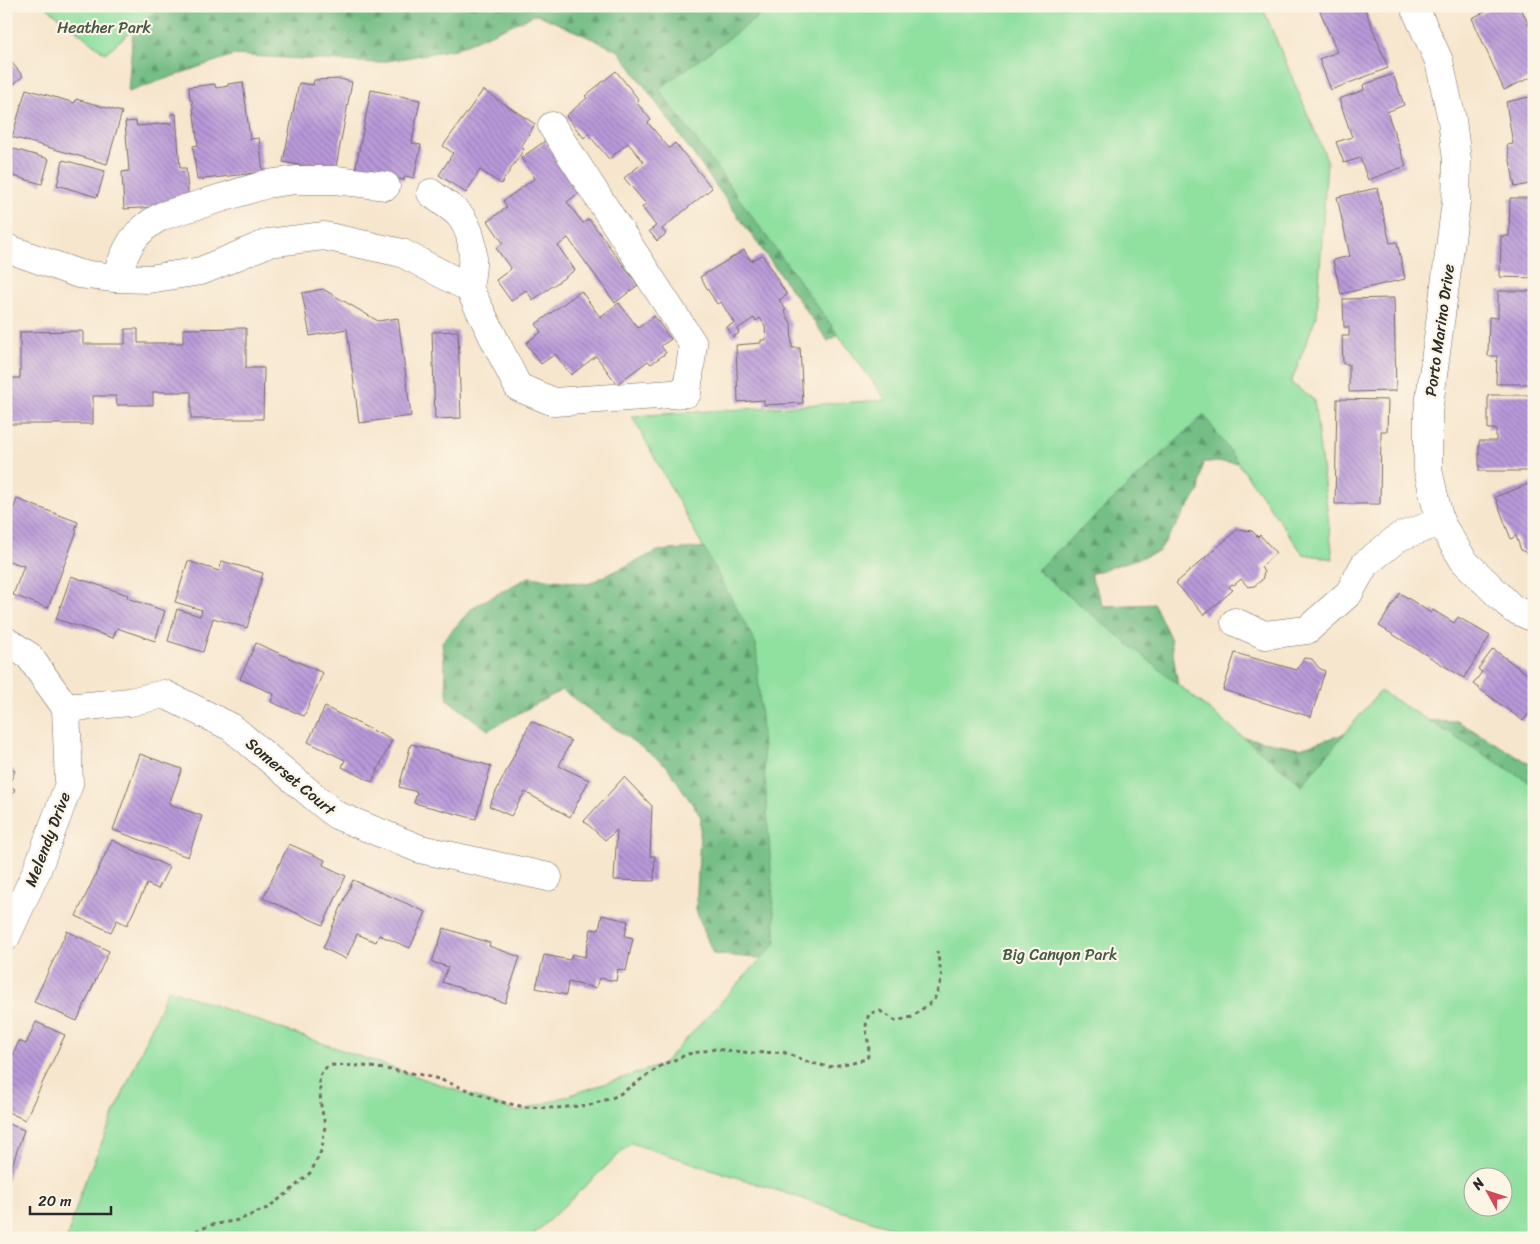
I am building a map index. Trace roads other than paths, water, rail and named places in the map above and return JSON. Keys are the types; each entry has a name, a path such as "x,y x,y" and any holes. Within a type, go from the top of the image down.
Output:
{"street":[{"name":"Porto Marino Drive","path":"1414,6 1439,62 1452,120 1457,160 1456,202 1428,413 1428,470 1440,522 1464,561 1513,609 1534,618"},
{"path":"430,193 461,217 472,242 473,264 469,288 518,387 554,402 687,393 693,344 552,126"},
{"path":"115,278 128,247 136,236 148,224 162,216 267,184 296,180 335,180 386,186"},
{"path":"6,248 79,274 149,279 201,271 268,243 324,236 402,253 469,288"},
{"path":"1235,622 1265,635 1307,630 1349,593 1365,564 1372,558 1399,537 1440,522"},
{"path":"6,641 29,656 66,708"},
{"name":"Somerset Court","path":"66,708 130,702 164,694 231,727 336,815 420,849 548,877"},
{"name":"Melendy Drive","path":"6,937 37,870 69,784 66,708"}],"park label":[{"name":"Heather Park","path":"104,27"},
{"name":"Big Canyon Park","path":"1060,954"}]}
